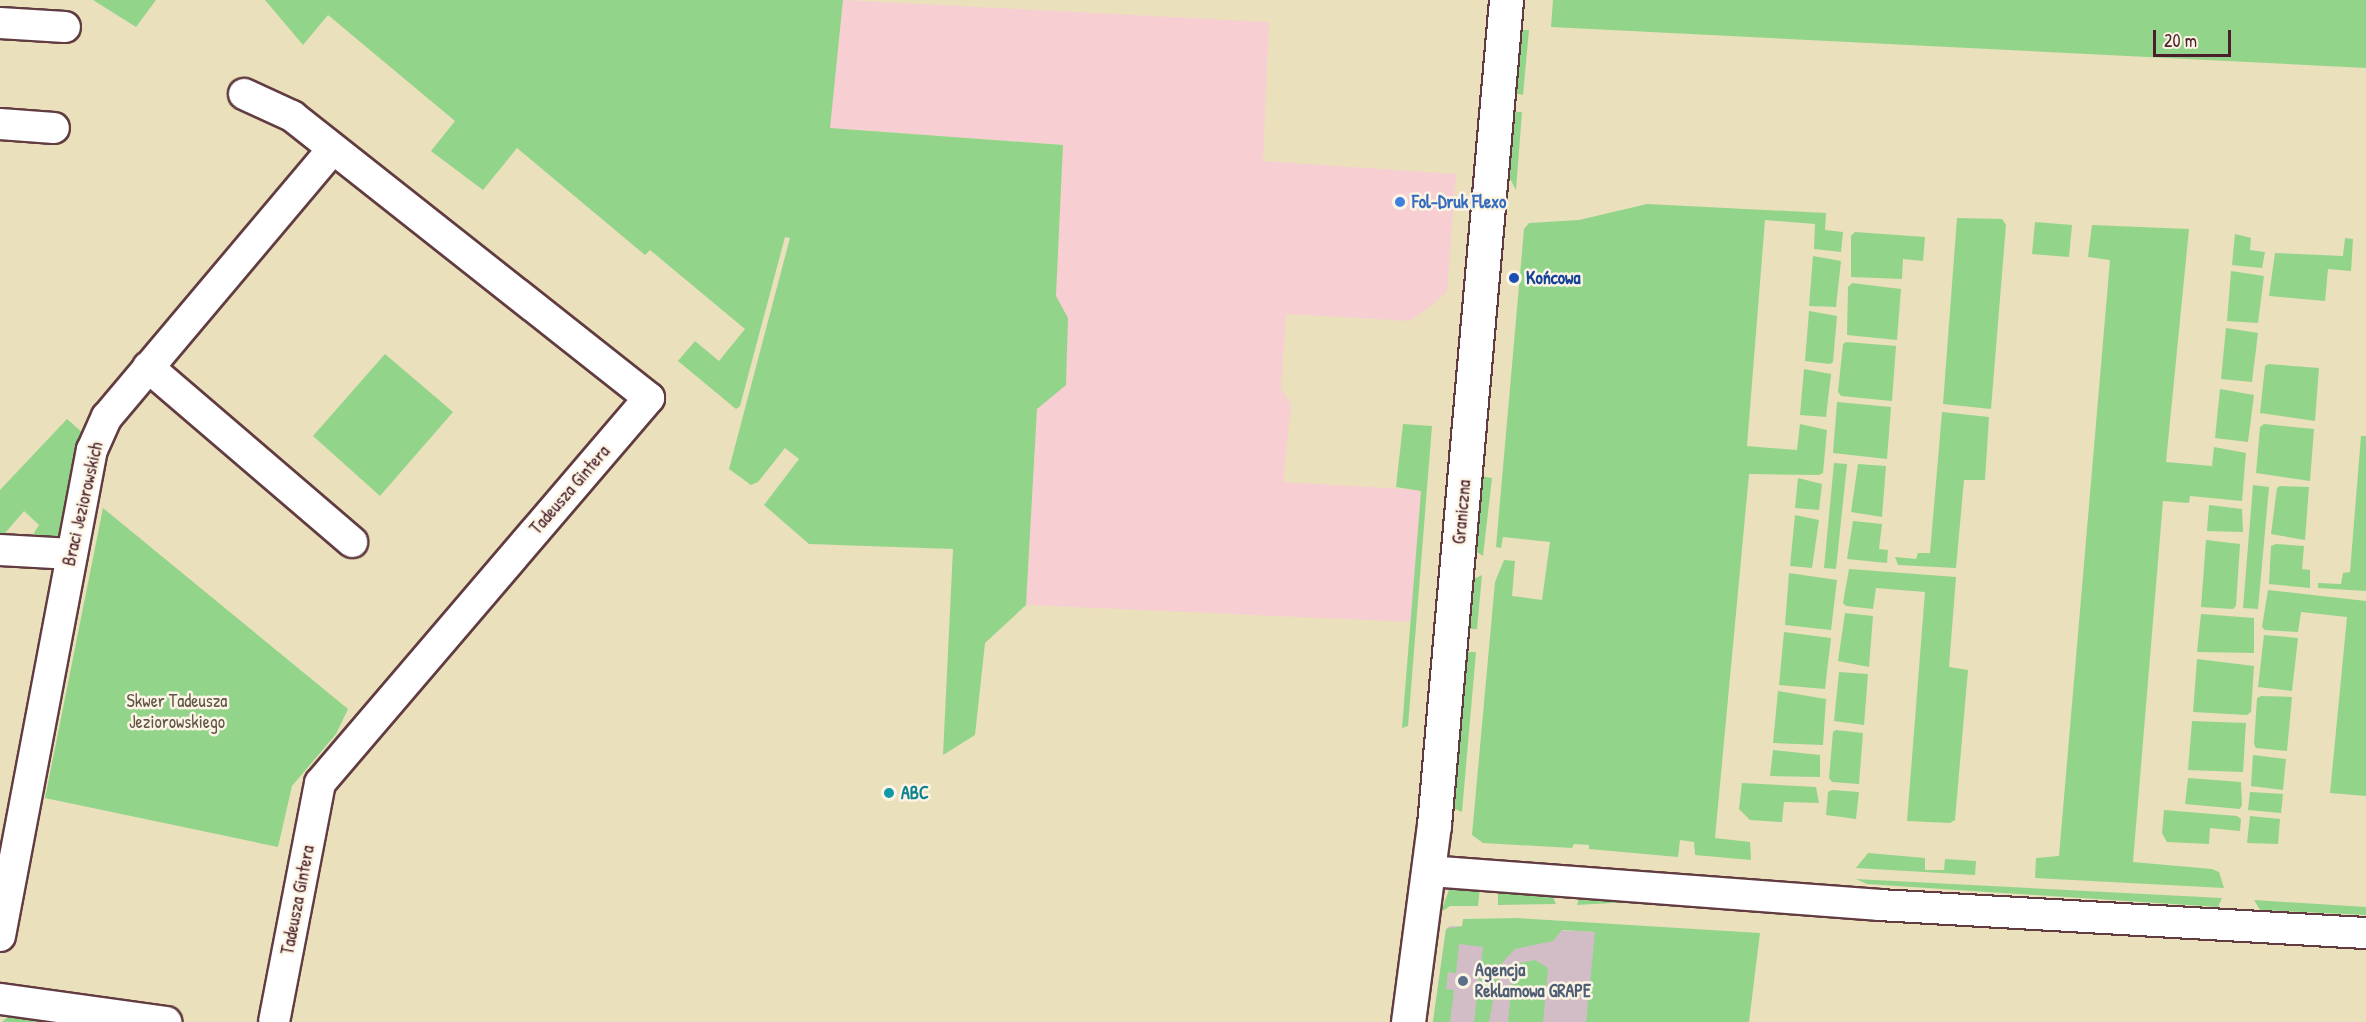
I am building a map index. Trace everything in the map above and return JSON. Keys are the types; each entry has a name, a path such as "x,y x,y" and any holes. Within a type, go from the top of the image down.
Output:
{"street":[{"name":"Graniczna","path":"1408,1022 1429,870 1506,0"},
{"path":"0,22 65,27"},
{"name":"Tadeusza Gintera","path":"244,94 292,116 332,150 649,398 320,783 274,1022"},
{"path":"0,124 54,128"},
{"name":"Braci Jeziorowskich","path":"1,919 92,450 107,417 332,150"},
{"path":"148,368 352,542"},
{"path":"0,550 72,554"},
{"path":"1429,870 1879,904 2366,933"},
{"path":"0,999 59,1005 166,1022"}],"shaded area":[{"path":"843,0 1269,22 1263,161 1456,174 1447,292 1427,309 1410,321 1286,314 1281,388 1291,405 1283,482 1421,490 1411,622 1026,605 1037,409 1068,318 1056,296 1063,145 829,128"},
{"path":"1450,926 1603,932 1594,1022 1433,1022 1446,929"}],"green space":[{"path":"93,0 156,0 136,27"},
{"path":"265,0 843,0 830,128 1063,145 1056,296 1068,318 1066,385 1037,409 1026,605 985,643 975,735 943,755 953,549 809,544 764,505 799,459 785,448 758,482 751,485 729,469 790,238 785,237 740,406 736,409 678,361 695,341 719,361 745,329 650,250 645,255 517,148 483,190 431,151 455,121 328,15 303,45"},
{"path":"1553,0 2366,0 2366,68 1551,27"},
{"path":"1529,30 1523,95 1514,93 1517,33"},
{"path":"1514,112 1522,112 1516,190 1507,173"},
{"path":"1647,204 1826,213 1825,230 1843,232 1841,252 1814,249 1815,224 1765,220 1747,446 1797,450 1800,424 1827,430 1823,473 1819,475 1749,474 1715,838 1750,842 1751,860 1695,855 1694,842 1680,840 1678,857 1589,849 1589,845 1574,844 1572,848 1483,843 1472,835 1495,582 1504,560 1515,561 1512,596 1542,600 1550,542 1503,537 1501,548 1496,547 1524,229 1529,223 1579,220"},
{"path":"1957,218 2002,219 2006,225 1991,409 1943,404"},
{"path":"2035,222 2072,225 2069,257 2032,254"},
{"path":"2092,225 2189,229 2166,462 2212,466 2214,447 2246,453 2242,501 2190,496 2189,503 2163,501 2133,862 2212,869 2219,872 2224,888 2035,878 2036,858 2059,856 2110,260 2088,257"},
{"path":"1855,232 1925,237 1923,261 1903,259 1902,279 1851,277 1851,236"},
{"path":"2235,234 2251,238 2250,250 2265,252 2262,268 2232,265"},
{"path":"2345,238 2353,239 2351,271 2328,269 2325,301 2269,296 2275,253 2343,256"},
{"path":"1813,256 1841,261 1836,307 1809,306"},
{"path":"2231,271 2264,276 2258,323 2227,321"},
{"path":"1852,283 1901,289 1897,340 1847,335 1848,287"},
{"path":"1809,311 1837,316 1833,362 1830,364 1805,361"},
{"path":"2226,328 2258,333 2252,382 2221,379"},
{"path":"1846,342 1896,346 1892,401 1841,396 1838,392 1843,344"},
{"path":"385,354 453,412 380,496 313,436"},
{"path":"2268,364 2319,368 2315,421 2260,413 2265,366"},
{"path":"1804,369 1831,374 1826,417 1800,415"},
{"path":"2220,389 2254,395 2248,442 2215,438"},
{"path":"1837,402 1891,407 1887,459 1833,453"},
{"path":"1942,412 1989,417 1985,480 1964,480 1956,568 1898,565 1895,557 1916,559 1918,553 1930,553"},
{"path":"67,419 84,434 62,533 57,539 39,541 34,533 39,525 24,511 0,539 0,490"},
{"path":"1403,424 1432,426 1408,726 1402,728 1421,491 1396,487"},
{"path":"2264,424 2314,429 2310,481 2256,473 2260,427"},
{"path":"2361,436 2366,436 2366,591 2318,588 2318,583 2341,584 2343,573 2350,572"},
{"path":"1834,463 1847,464 1836,569 1824,568"},
{"path":"1858,464 1886,466 1882,517 1851,512"},
{"path":"1480,476 1492,478 1483,556 1474,550"},
{"path":"1798,478 1822,484 1819,510 1795,508"},
{"path":"2253,485 2269,487 2258,609 2243,608"},
{"path":"2280,486 2309,487 2305,540 2271,534 2277,488"},
{"path":"2209,505 2242,509 2243,532 2207,531"},
{"name":"Skwer Tadeusza Jeziorowskiego","path":"103,508 348,709 336,734 292,786 278,847 45,798"},
{"path":"1795,515 1819,520 1812,568 1790,566"},
{"path":"1853,521 1882,524 1879,549 1888,550 1887,563 1847,559"},
{"path":"2206,540 2240,544 2236,606 2233,609 2201,607"},
{"path":"2276,544 2304,546 2302,569 2310,570 2310,588 2269,584 2271,546"},
{"path":"1849,569 1956,577 1949,667 1968,670 1955,820 1950,823 1907,821 1925,592 1876,588 1873,609 1846,606 1843,603"},
{"path":"1789,573 1837,580 1831,630 1785,625"},
{"path":"1482,575 1477,629 1467,629 1472,580"},
{"path":"2268,590 2366,601 2366,796 2330,793 2347,617 2301,612 2298,632 2265,630 2262,627"},
{"path":"1845,613 1873,616 1869,667 1838,661"},
{"path":"2201,614 2254,618 2254,653 2197,652"},
{"path":"1784,632 1831,638 1825,689 1779,685"},
{"path":"2264,635 2298,638 2292,691 2258,687"},
{"path":"1466,652 1476,652 1462,812 1453,808"},
{"path":"2197,659 2254,666 2251,712 2247,715 2193,712"},
{"path":"1839,672 1868,674 1864,725 1834,721"},
{"path":"1778,691 1826,699 1823,745 1773,743"},
{"path":"2261,696 2292,697 2287,751 2256,748 2254,744 2257,698"},
{"path":"2192,721 2246,723 2243,772 2188,770"},
{"path":"1836,730 1863,733 1859,784 1832,782 1829,778 1833,732"},
{"path":"1773,750 1820,755 1820,777 1770,776"},
{"path":"2253,755 2286,759 2283,790 2251,786"},
{"path":"2188,778 2241,782 2242,805 2240,809 2185,804"},
{"path":"1742,783 1816,787 1819,803 1784,802 1782,822 1750,820 1739,809"},
{"path":"1832,790 1859,792 1856,819 1826,815 1828,792"},
{"path":"2250,792 2283,794 2281,813 2248,810"},
{"path":"2164,810 2237,816 2241,819 2240,831 2210,828 2209,844 2167,842 2162,833"},
{"path":"2250,816 2280,819 2278,844 2247,843"},
{"path":"1868,853 1925,858 1925,870 1944,870 1945,859 1976,861 1975,875 1856,868"},
{"path":"1856,879 2222,898 2218,907 1867,884"},
{"path":"1498,886 1550,891 1556,904 1498,905"},
{"path":"1450,887 1480,887 1478,906 1450,906 1441,912"},
{"path":"1580,894 1682,899 1577,905"},
{"path":"2254,900 2366,907 2366,915 2260,910"},
{"path":"1517,918 1760,933 1749,1022 1586,1022 1595,932 1562,930 1553,941 1515,949 1500,965 1489,1022 1474,1022 1483,947 1459,944 1456,973 1448,972 1446,989 1454,990 1450,1022 1433,1022 1446,929 1462,926 1463,919"},
{"path":"1535,960 1548,968 1543,1022 1508,1022 1513,972 1520,963"},
{"path":"10,1015 73,1022 2,1022"}],"place":[{"name":"Fol-Druk Flexo","path":"1400,202"},
{"name":"Końcowa","path":"1514,278"},
{"name":"ABC","path":"889,793"},
{"name":"Agencja Reklamowa GRAPE","path":"1463,981"}]}
